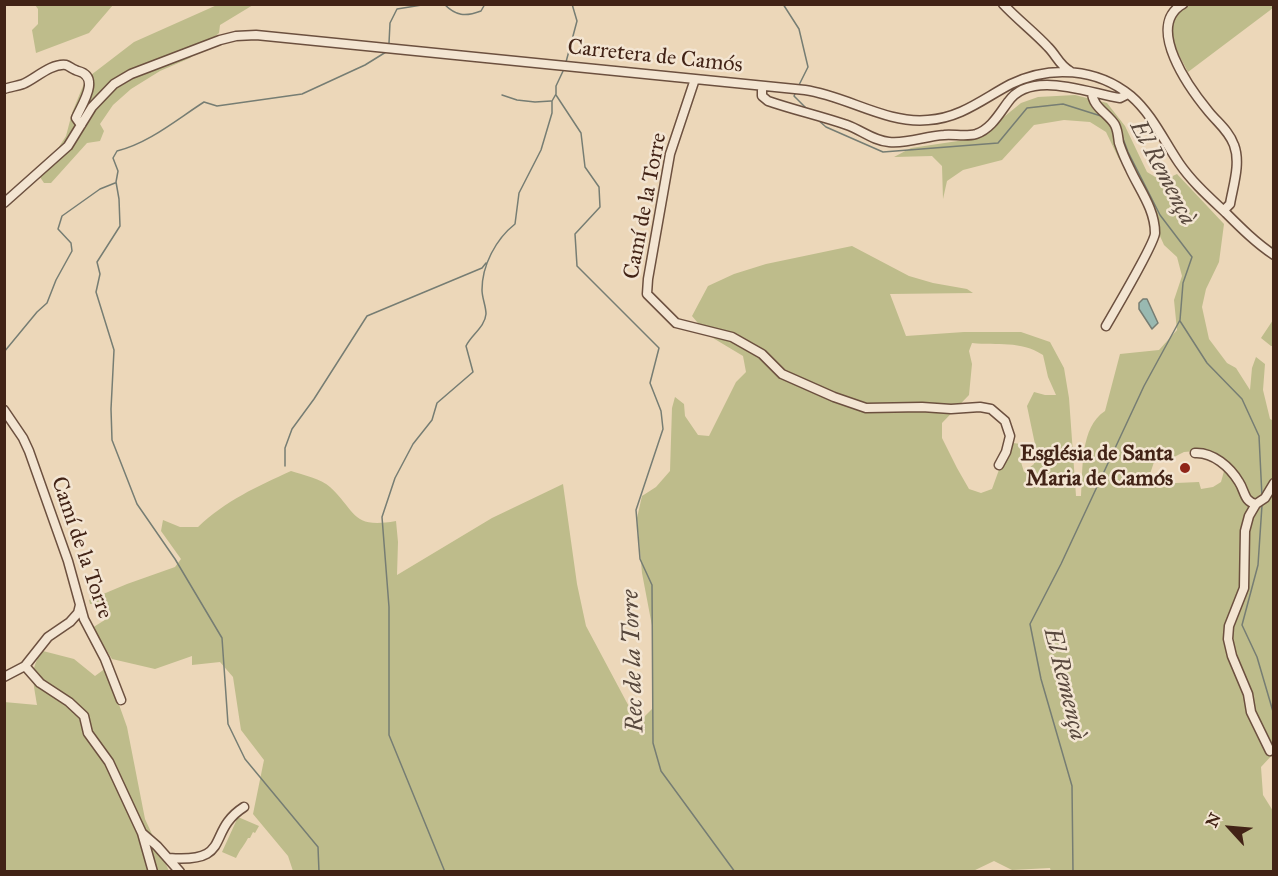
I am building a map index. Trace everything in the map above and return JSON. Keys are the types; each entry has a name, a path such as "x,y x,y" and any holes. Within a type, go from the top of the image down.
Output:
{"street":[{"path":"1003,4 1050,49 1055,66"},
{"path":"1182,4 1174,9 1169,19 1167,26 1169,44 1195,95 1226,130 1237,154 1230,204 1224,210"},
{"name":"Carretera de Camós","path":"4,203 60,154 72,141 99,98 114,84 131,74 236,36 268,35 805,90 835,96 896,118 930,120 960,113 1013,84 1055,66 1090,75 1128,94 1149,117 1187,173 1256,242 1274,255"},
{"path":"4,89 23,84 59,66 66,65 83,72 90,79 86,96 76,118 81,124"},
{"name":"Camí de la Torre","path":"695,79 670,154 648,279 647,294 653,302 676,323 732,337 762,354 782,374 834,397 866,408 980,407 992,409 1005,421 1010,436 1006,452 999,465"},
{"path":"766,86 762,96 768,101 851,126 881,141 904,142 940,135 975,134 983,131 995,120 1014,94 1026,87 1049,85 1120,98 1128,94"},
{"path":"1110,96 1115,94 1118,87"},
{"path":"1092,92 1092,98 1115,125 1123,155 1144,194 1155,233 1153,244 1143,257 1106,326"},
{"name":"Camí de la Torre","path":"4,410 29,451 81,604 84,619 105,659 121,700"},
{"path":"1195,453 1204,453 1223,464 1238,481 1248,501 1256,504"},
{"path":"1270,751 1251,712 1248,694 1232,656 1228,639 1229,626 1244,588 1245,531 1249,516 1256,504 1266,498 1274,483"},
{"path":"4,677 25,666 48,637 70,622 78,613 81,604"},
{"path":"25,666 40,683 69,702 84,716 88,733 109,762 142,833 153,872"},
{"path":"169,858 206,856 216,847 227,820 244,807"},
{"path":"142,833 169,858 180,872"}],"shaded area":[{"path":"1238,4 1241,6 1273,5 1273,8 1188,72 1172,42 1170,17 1182,5"},
{"path":"35,5 113,5 89,33 36,53 32,30 38,24 38,9"},
{"path":"217,5 253,5 220,25 219,33 190,58 160,71 131,89 113,105 100,124 104,131 100,141 87,143 51,183 44,183 36,171 55,153 66,136 72,113 85,81 134,42"},
{"path":"1075,95 1107,103 1125,126 1147,172 1162,181 1177,174 1224,224 1219,262 1206,289 1202,307 1209,339 1227,363 1236,368 1250,390 1252,368 1256,357 1265,364 1263,390 1270,419 1274,421 1274,753 1261,767 1263,795 1273,811 1273,871 1051,872 1050,868 1012,870 994,861 971,872 293,871 288,856 253,814 264,760 241,730 233,677 220,662 192,665 192,656 155,669 112,659 92,628 108,618 105,602 90,604 89,600 175,567 181,559 161,531 163,520 180,527 198,527 254,488 291,471 327,484 362,520 370,523 396,521 397,575 492,518 563,484 577,584 586,626 634,716 644,717 652,709 653,631 642,573 637,518 642,496 656,487 670,471 672,408 675,397 684,404 685,416 698,435 709,436 736,382 746,372 743,356 708,335 692,316 708,286 734,274 766,264 852,246 909,276 967,289 973,293 890,294 906,336 964,332 1021,332 1050,342 1064,368 1069,398 1076,496 1081,496 1084,449 1087,438 1097,418 1105,411 1120,354 1159,350 1177,330 1174,300 1182,276 1177,257 1164,245 1139,189 1118,157 1106,132 1090,122 1064,120 1034,125 1002,160 963,170 947,181 943,199 942,166 932,156 894,157 911,148 978,138 1021,103 1038,97","holes":["972,343 1017,345 1043,355 1048,377 1056,395 1034,392 1027,406 1036,449 1034,464 1024,472 1021,462 1021,444 1013,443 1000,467 992,489 981,493 969,489 942,438 942,423 969,395 972,364 969,351","1196,448 1210,452 1226,464 1221,482 1213,487 1201,489 1199,482 1153,484 1149,477 1154,462 1172,458 1184,452 1196,451"]},
{"path":"1273,320 1273,346 1271,346 1261,338"},
{"path":"43,651 74,659 95,676 106,668 127,727 145,819 169,871 5,871 4,702 37,705 34,670"},
{"path":"238,817 259,826 248,838 236,858 222,852"}],"water":[{"path":"1147,299 1158,323 1152,329 1139,309 1139,303"}],"waterway":[{"path":"389,43 390,23 397,9 428,4"},
{"path":"444,4 453,11 465,15 481,11 485,4"},
{"path":"566,62 577,21 572,4"},
{"name":"El Remençà","path":"783,4 799,29 808,67 799,85"},
{"path":"319,872 318,847 245,759 228,724 222,638 175,559 137,504 112,440 114,350 96,292 100,274 97,262 120,226 116,182 118,171 113,158 117,151 151,137 204,102 217,106 302,94 365,65 386,52"},
{"path":"445,872 389,735 389,607 382,517 395,478 413,444 432,420 437,403 473,372 466,346 485,319 486,311 482,290 484,271 496,245 515,224 519,193 541,150 552,113 556,86 564,69"},
{"name":"El Remençà","path":"796,92 794,96 806,108"},
{"path":"502,95 517,100 551,101"},
{"name":"Rec de la Torre","path":"556,95 581,133 585,167 599,187 600,207 575,234 577,266 659,348 650,383 661,411 663,429 636,510 640,559 652,585 653,743 661,771 735,872"},
{"name":"El Remençà","path":"818,120 826,127 883,152 998,143 1027,108 1063,104 1101,116"},
{"name":"El Remençà","path":"1073,872 1072,786 1041,679 1030,624 1061,564 1144,386 1180,320 1183,283 1192,257 1160,215 1122,136"},
{"path":"4,352 47,303 56,280 72,251 71,243 58,229 62,216 100,189 115,183"},
{"path":"285,466 285,448 292,429 367,316 482,268 486,263"},
{"path":"1180,321 1207,363 1242,399 1259,436 1262,497"},
{"path":"1262,505 1258,565 1242,625 1257,657 1274,715"}],"place":[{"name":"Església de Santa Maria de Camós","path":"1185,468"}]}
